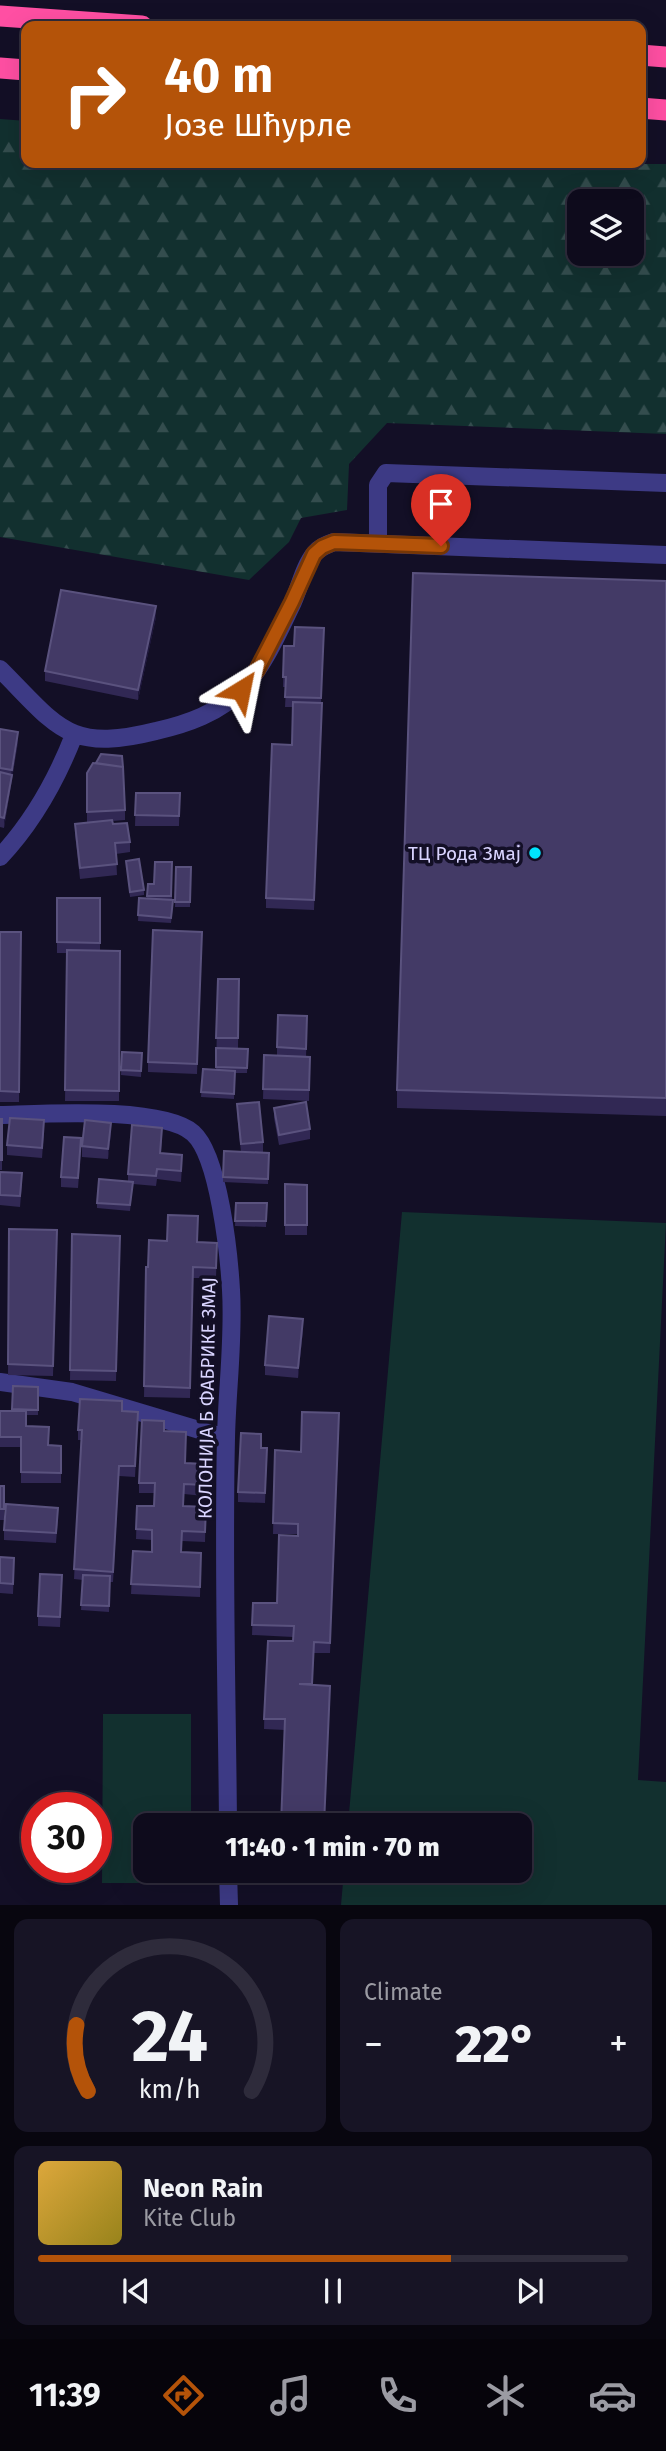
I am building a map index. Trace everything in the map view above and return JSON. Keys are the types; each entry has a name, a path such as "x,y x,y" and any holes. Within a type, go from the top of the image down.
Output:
{"highway":[{"path":"0,16 71,21"},
{"path":"646,55 666,57"},
{"path":"0,68 21,70"},
{"path":"646,108 666,110"}],"street":[{"path":"378,543 378,485 386,473 666,483"},
{"path":"0,669 55,723 74,735 103,739 135,736 193,720 225,703 241,690 257,670 314,554 334,542 666,555"},
{"path":"0,857 41,805 57,776 74,735"},
{"name":"КОЛОНИЈА Б ФАБРИКЕ ЗМАЈ","path":"0,1115 90,1112 164,1120 193,1133 203,1145 209,1160 224,1226 231,1294 226,1438 228,1813"},
{"path":"0,1382 72,1392 226,1438"},
{"path":"228,1883 229,1905"}],"green space":[{"path":"0,119 21,121 21,168 646,168 646,164 666,164 666,434 387,423 349,464 347,510 301,518 289,542 249,580 0,537"},
{"path":"402,1212 666,1223 638,1780 666,1782 666,1905 341,1905 343,1883 532,1883 532,1813 349,1813"},
{"path":"103,1714 191,1714 191,1813 133,1813 133,1883 112,1883 112,1792 103,1792"}],"building":[{"name":"ТЦ Рода Змај","path":"413,573 666,581 666,1098 397,1090"},
{"path":"61,590 156,606 138,690 45,671"},
{"path":"295,627 324,628 321,698 285,697 284,646 294,646"},
{"path":"293,702 322,703 314,900 266,898 272,744 292,745"},
{"path":"0,729 18,732 12,770 0,768"},
{"path":"101,754 122,756 123,767 96,763"},
{"path":"93,763 123,767 125,810 87,812 87,773"},
{"path":"0,772 12,775 4,818 0,817"},
{"path":"136,793 180,793 179,816 135,815"},
{"path":"112,820 113,824 127,823 130,842 115,843 117,864 80,868 75,824"},
{"path":"139,859 144,890 130,892 126,861"},
{"path":"155,862 172,862 171,896 147,896 148,884 154,884"},
{"path":"176,867 191,867 190,902 175,902"},
{"path":"57,898 100,898 100,943 57,942"},
{"path":"139,898 173,900 171,918 138,915"},
{"path":"153,930 202,932 197,1064 148,1062"},
{"path":"0,932 21,932 19,1092 0,1091"},
{"path":"67,950 120,951 119,1091 65,1090"},
{"path":"218,979 239,979 238,1038 216,1038"},
{"path":"278,1015 307,1016 306,1049 277,1047"},
{"path":"216,1048 248,1049 247,1068 216,1067"},
{"path":"122,1052 142,1053 141,1071 121,1070"},
{"path":"264,1055 310,1057 309,1090 263,1089"},
{"path":"203,1069 235,1071 234,1094 201,1092"},
{"path":"259,1102 263,1142 241,1144 237,1104"},
{"path":"306,1102 310,1129 279,1135 274,1108"},
{"path":"10,1118 44,1120 42,1148 7,1145"},
{"path":"2,1119 2,1160 0,1160"},
{"path":"85,1120 111,1123 108,1149 82,1146"},
{"path":"132,1125 162,1128 160,1153 182,1155 181,1171 157,1169 156,1176 128,1174"},
{"path":"64,1137 81,1138 78,1178 61,1177"},
{"path":"224,1151 269,1153 268,1179 223,1177"},
{"path":"0,1172 22,1173 20,1196 0,1195"},
{"path":"99,1179 133,1182 130,1205 97,1203"},
{"path":"285,1184 307,1185 307,1225 285,1225"},
{"path":"236,1203 267,1203 266,1221 235,1221"},
{"path":"168,1215 198,1216 197,1242 217,1243 216,1268 193,1267 190,1388 144,1386 149,1240 167,1241"},
{"path":"9,1229 57,1230 53,1366 8,1364"},
{"path":"72,1234 120,1236 116,1371 70,1370"},
{"path":"269,1316 303,1319 298,1368 265,1365"},
{"path":"13,1386 38,1387 38,1410 12,1409"},
{"path":"80,1399 122,1401 122,1411 138,1412 135,1466 119,1466 113,1572 74,1569 82,1430 78,1430"},
{"path":"0,1411 26,1411 26,1426 49,1427 48,1445 61,1446 61,1473 21,1472 21,1437 0,1437"},
{"path":"302,1412 339,1413 330,1643 314,1642 312,1684 299,1684 330,1686 325,1813 281,1813 285,1719 264,1719 268,1641 293,1641 294,1626 252,1625 253,1603 277,1603 279,1535 298,1536 298,1524 273,1523 275,1450 301,1452"},
{"path":"142,1420 164,1421 164,1431 186,1432 185,1463 204,1464 204,1485 184,1484 183,1506 206,1507 205,1532 182,1531 181,1552 201,1553 200,1587 131,1584 133,1551 152,1552 152,1530 136,1529 137,1506 154,1506 155,1483 139,1483"},
{"path":"241,1433 261,1434 261,1448 267,1448 265,1493 238,1492"},
{"path":"0,1486 4,1486 4,1509 0,1509"},
{"path":"6,1504 58,1508 56,1533 4,1530"},
{"path":"0,1557 14,1558 13,1584 0,1583"},
{"path":"40,1574 62,1575 60,1617 38,1616"},
{"path":"83,1575 110,1576 109,1606 81,1605"}],"place":[{"name":"ТЦ Рода Змај","path":"535,853"}],"route":[{"path":"241,690 257,670 309,563 322,547 334,542 441,546"}]}
